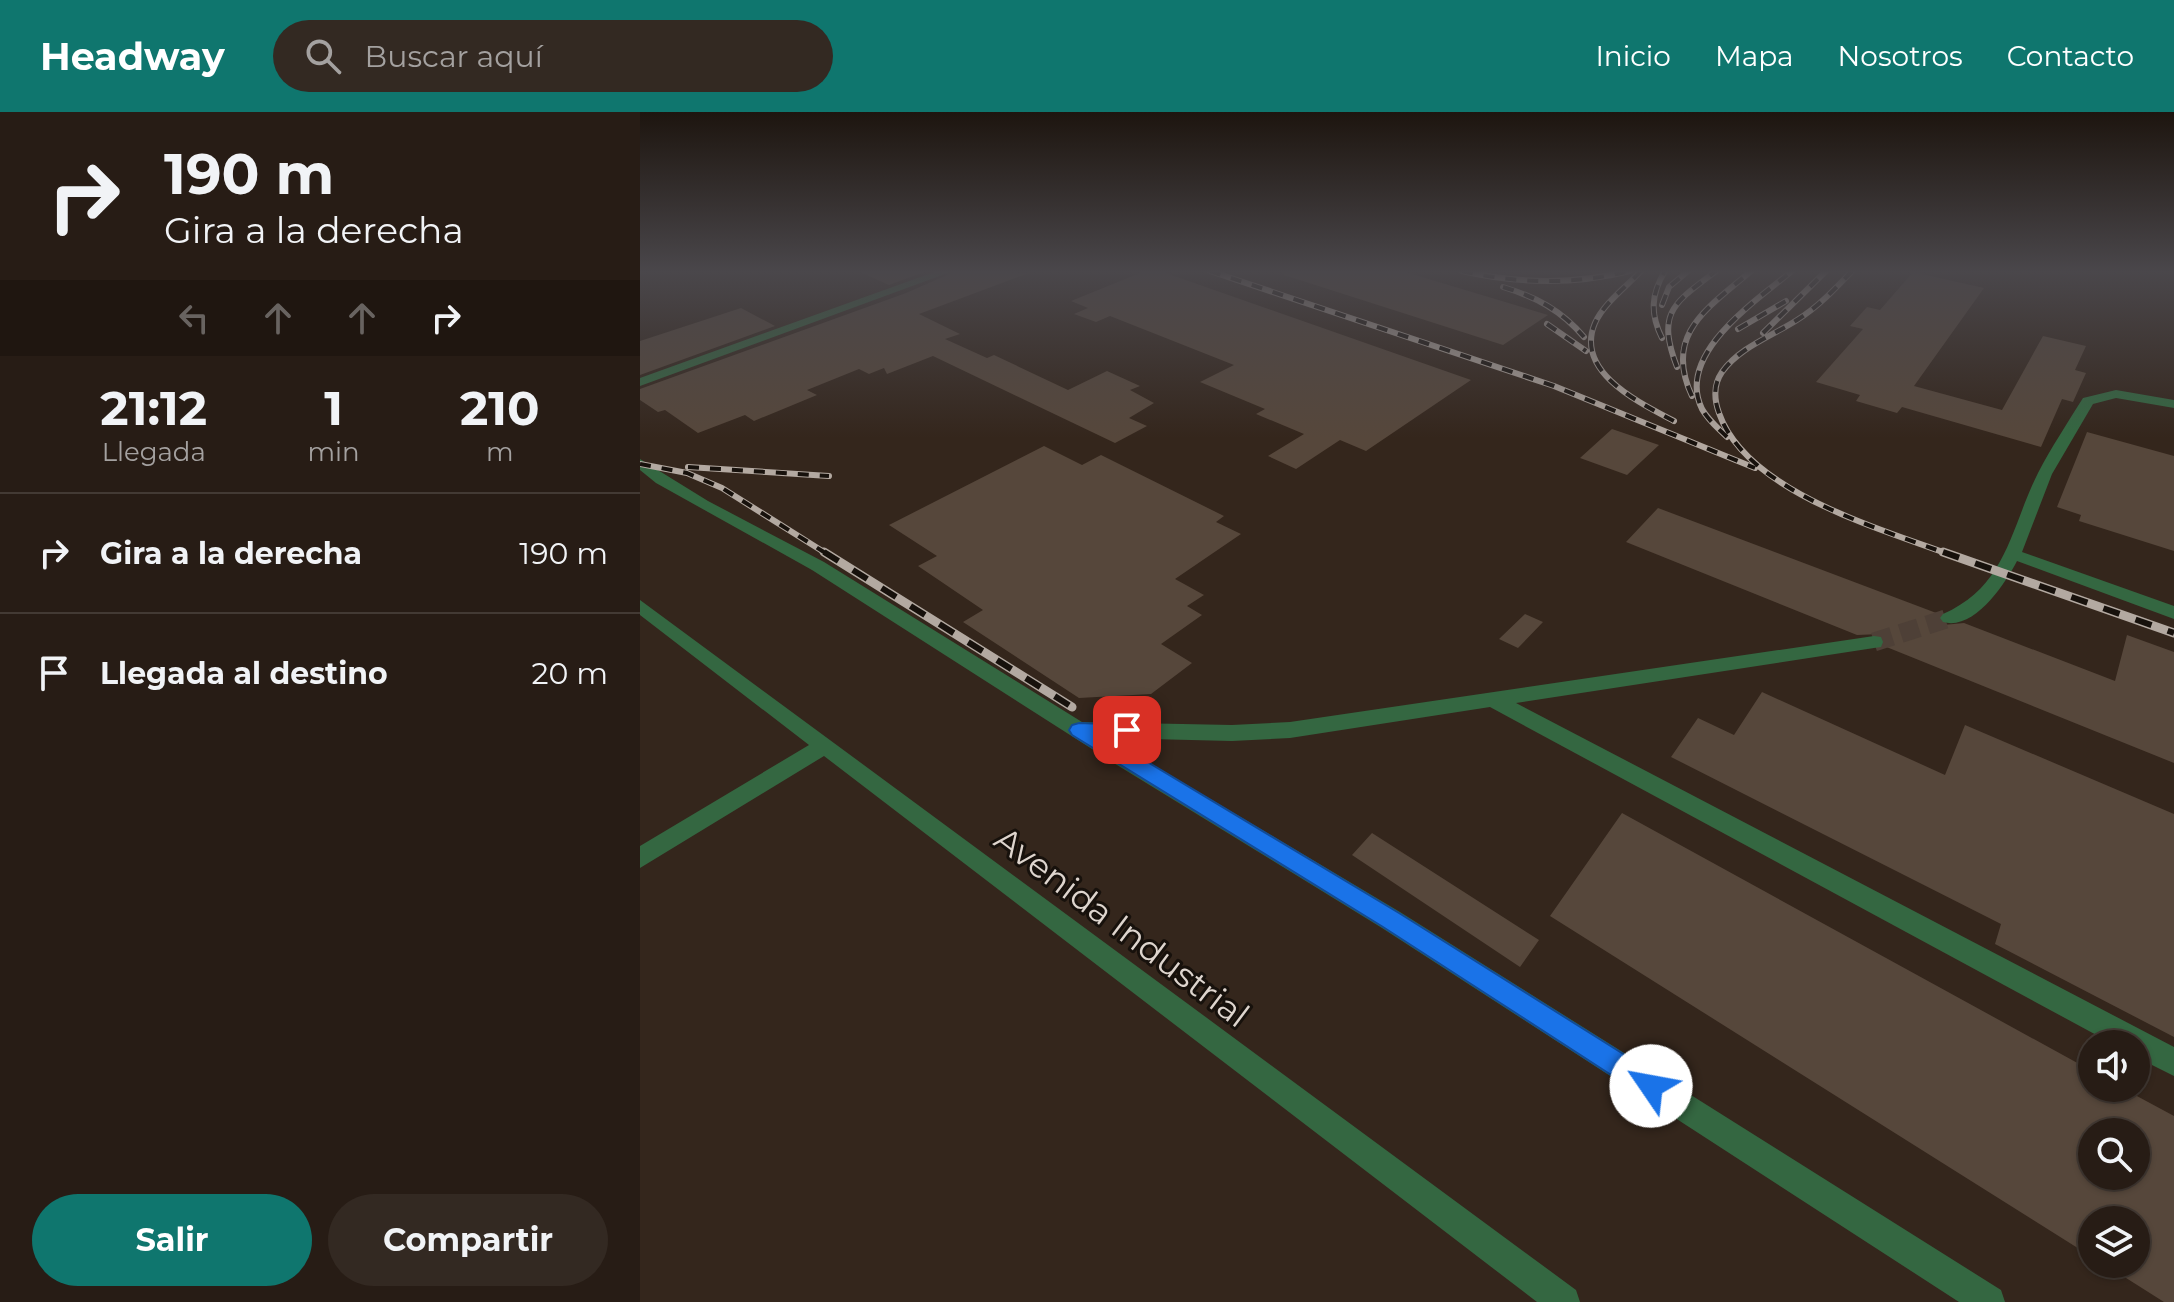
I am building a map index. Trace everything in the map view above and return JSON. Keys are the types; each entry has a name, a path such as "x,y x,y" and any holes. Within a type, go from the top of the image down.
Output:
{"street":[{"path":"640,382 794,327"},
{"path":"1949,618 1970,610 1986,598 2013,554 2045,474 2088,401 2116,394 2174,404"},
{"path":"640,463 688,496 818,566 1391,920 1989,1302"},
{"path":"2013,554 2174,613"},
{"name":"Avenida Industrial","path":"640,606 1564,1302"},
{"path":"1079,730 1232,733 1290,730 1874,642"},
{"path":"1489,698 2174,1062"},
{"path":"640,858 824,746"}],"building":[{"path":"684,327 774,327 640,375 640,341"},
{"path":"813,327 945,327 960,334 945,339 987,358 994,355 1068,390 1107,371 1140,386 1130,390 1154,403 1129,418 1147,426 1115,443 933,356 887,374 884,368 869,374 859,369 807,390 817,395 754,421 745,415 698,433 665,410 658,412 640,400 640,389"},
{"path":"1137,327 1318,327 1471,380 1366,451 1340,440 1296,469 1268,456 1304,434 1256,414 1265,409 1200,382 1234,365"},
{"path":"1445,327 1531,327 1503,345"},
{"path":"1852,327 1956,327 1914,386 2002,410 2043,336 2086,346 2075,370 2086,373 2073,402 2062,399 2041,447 1902,407 1897,413 1856,401 1860,395 1816,382 1863,329"},
{"path":"1612,429 1659,445 1627,475 1580,458"},
{"path":"2087,432 2174,456 2174,551 2079,521 2081,515 2057,507"},
{"path":"1044,446 1082,465 1101,455 1224,516 1216,522 1241,534 1175,579 1204,595 1187,606 1202,615 1161,644 1192,663 1151,694 1079,698 963,622 983,610 918,566 937,556 889,525"},
{"path":"1658,508 1939,614 1937,618 1943,625 1964,623 2115,681 2127,635 2174,652 2174,763 1884,646 1886,641 1881,634 1857,635 1626,542"},
{"path":"1525,614 1543,622 1518,648 1499,639"},
{"path":"1762,692 1945,775 1965,725 2174,814 2174,1037 1995,944 2001,924 1671,757 1698,718 1734,735"},
{"path":"1622,813 2078,1063 2078,1102 2148,1102 2174,1116 2174,1302 2164,1302 2126,1278 2150,1278 2150,1206 2078,1206 2078,1248 1550,916"},
{"path":"1372,833 1539,940 1520,967 1352,855"}],"tunnel":[{"path":"1874,642 1949,618"}],"railway":[{"path":"1376,327 1554,386 1755,468"},
{"path":"1551,327 1586,351"},
{"path":"1574,327 1584,337"},
{"path":"1594,327 1591,341 1602,371 1629,395 1674,421"},
{"path":"1657,327 1662,338"},
{"path":"1669,327 1677,367"},
{"path":"1692,396 1684,374 1683,356 1693,327"},
{"path":"1727,327 1709,349 1700,368 1697,388 1702,409 1727,437"},
{"path":"1738,329 1742,327"},
{"path":"1763,333 1770,327"},
{"path":"1786,327 1747,349 1729,363 1719,377 1715,397 1719,413 1734,440 1756,464 1817,503 1948,554"},
{"path":"640,464 687,473 722,488 827,554"},
{"path":"688,467 829,476"},
{"path":"824,552 1072,707"},
{"path":"1943,552 2174,633"}],"route":[{"path":"1127,730 1079,730 1391,920 1651,1086"}]}
